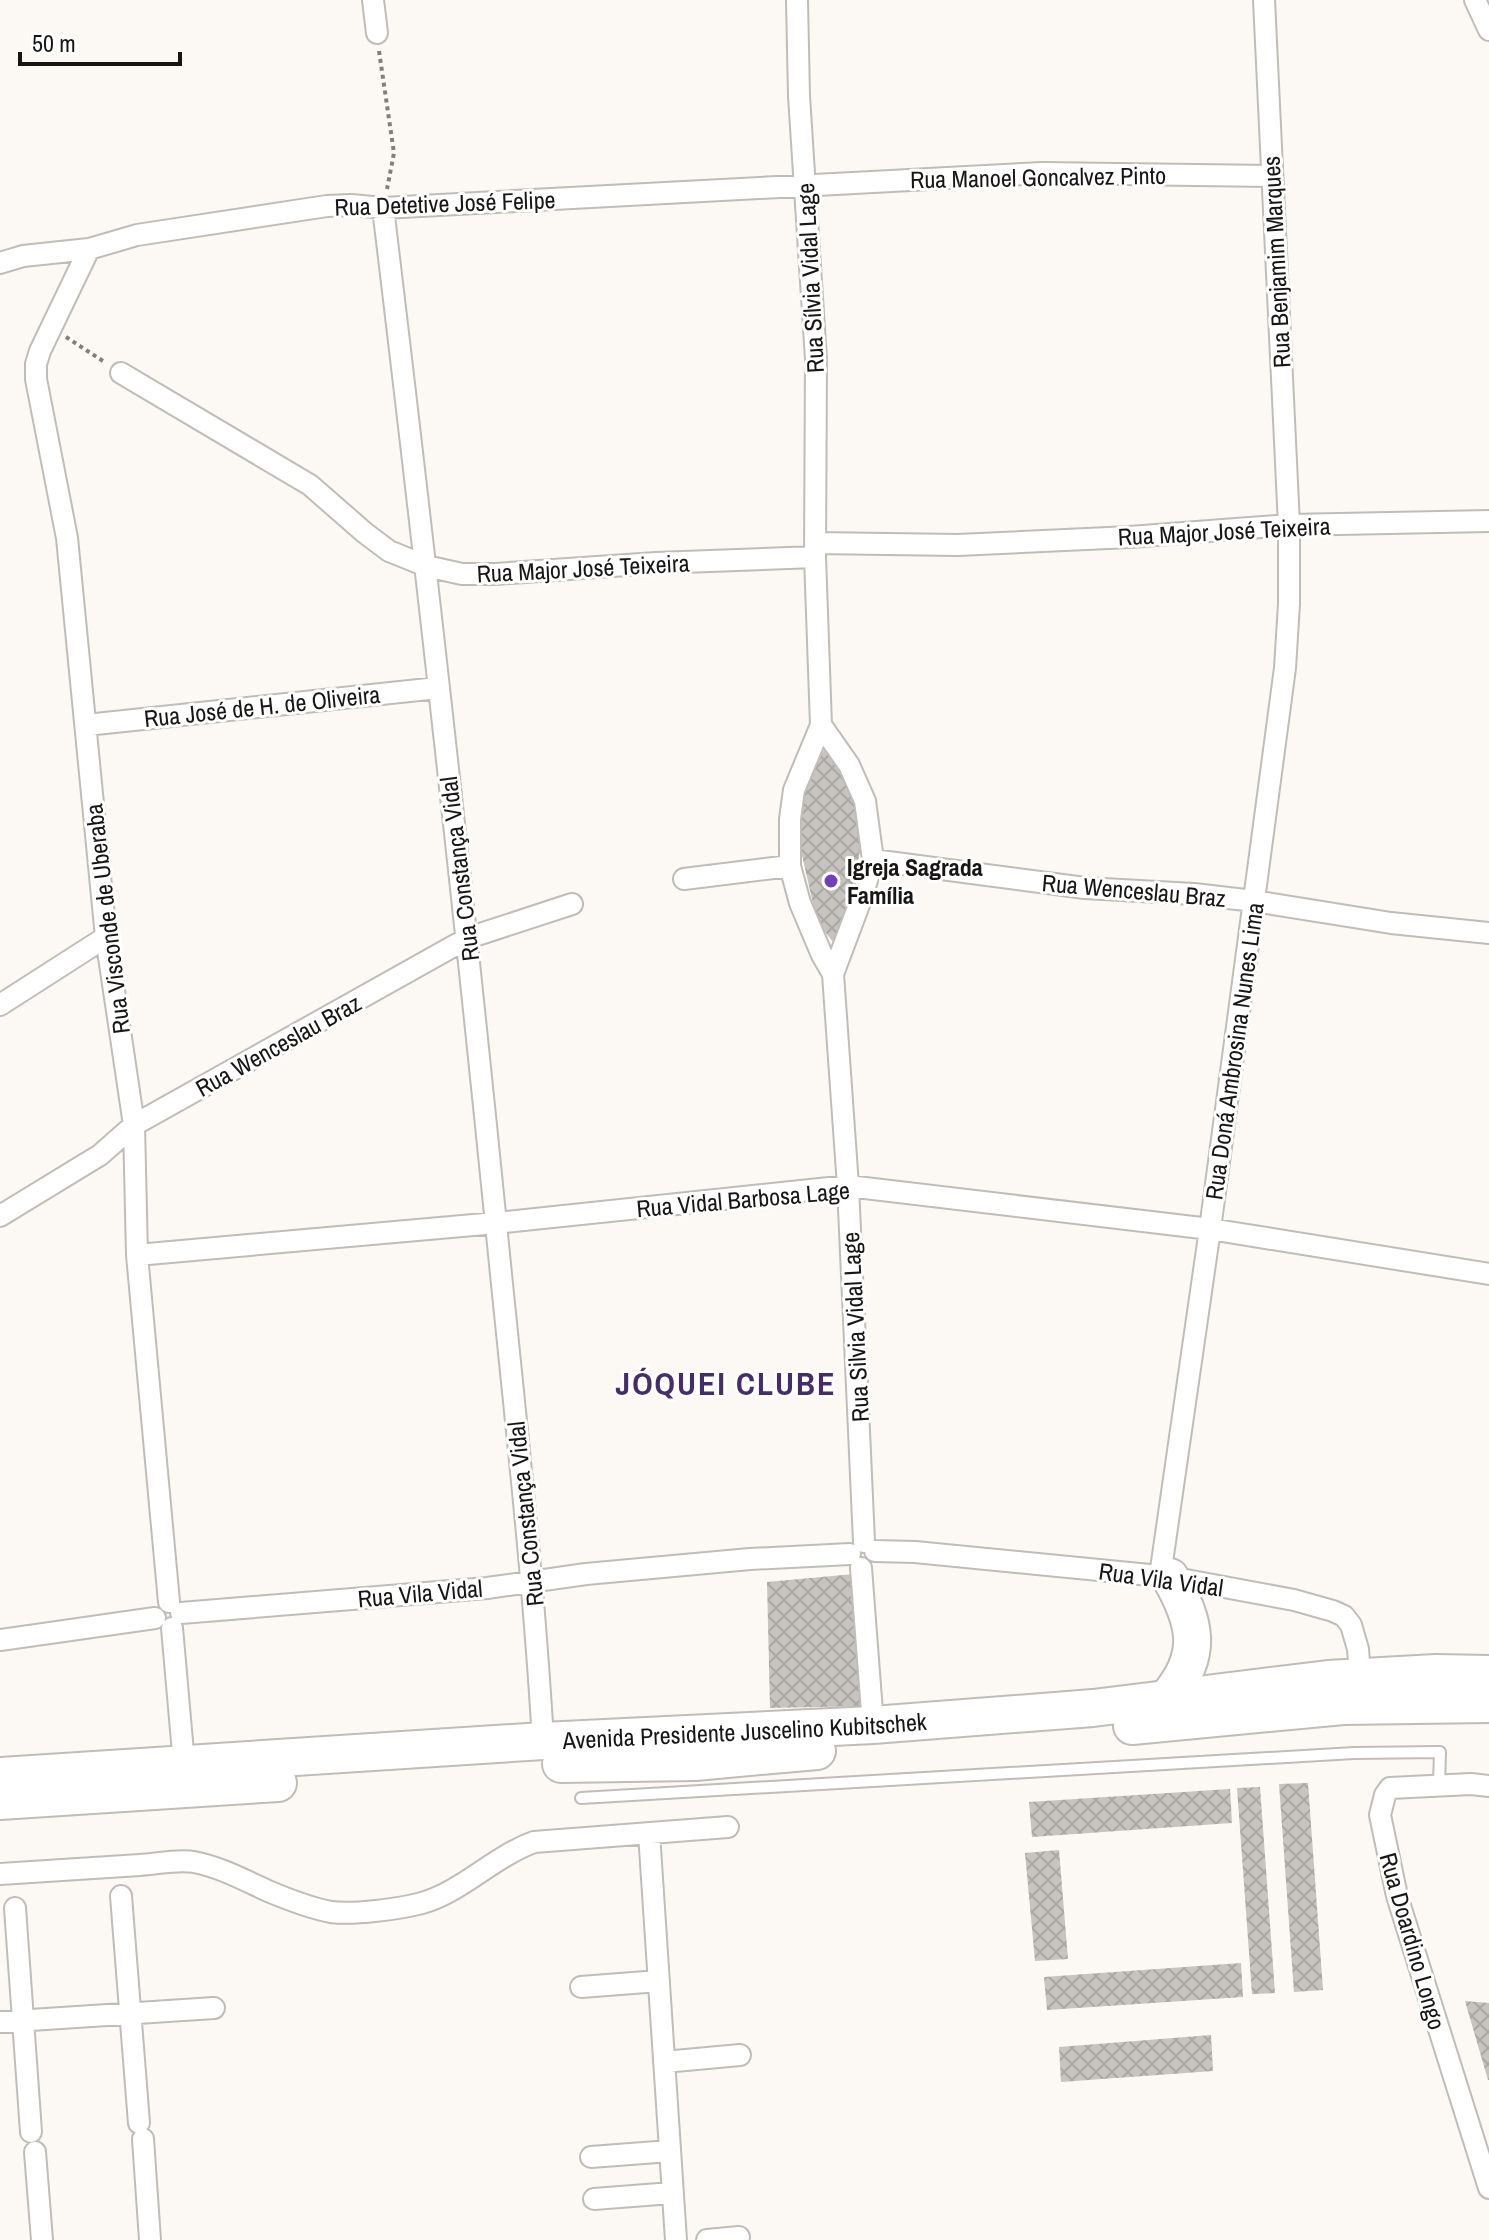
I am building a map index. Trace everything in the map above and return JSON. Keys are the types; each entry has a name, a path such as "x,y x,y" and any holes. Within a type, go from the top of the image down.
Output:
{"highway":[{"path":"1165,1577 1190,1617 1192,1650 1180,1682 1167,1698"},
{"name":"Avenida Presidente Juscelino Kubitschek","path":"0,1801 542,1764 695,1762 1146,1725 1351,1691 1489,1674"},
{"name":"Avenida Presidente Juscelino Kubitschek","path":"0,1776 543,1741 873,1725 1093,1708 1167,1698 1351,1691 1387,1706 1489,1704"}],"street":[{"path":"373,0 377,33"},
{"name":"Rua Sílvia Vidal Lage","path":"797,0 799,96 816,359 815,550"},
{"name":"Rua Benjamim Marques","path":"1264,0 1289,525"},
{"path":"1475,0 1489,30"},
{"name":"Rua Manoel Goncalvez Pinto","path":"804,184 1042,173 1272,176"},
{"name":"Rua Detetive José Felipe","path":"0,263 32,254 89,249 137,235 312,208 351,205 383,208 598,198 804,184"},
{"name":"Rua Constança Vidal","path":"383,208 468,938 532,1581 543,1741"},
{"name":"Rua Visconde de Uberaba","path":"89,249 36,364 36,379 67,538 106,937 134,1125 137,1255 184,1764"},
{"name":"Rua Major José Teixeira","path":"121,373 310,485 389,551 426,566 462,574 815,550 1130,537 1289,525 1489,521"},
{"name":"Rua Doná Ambrosina Nunes Lima","path":"1165,1577 1285,668 1289,525"},
{"path":"815,550 821,725 794,790 790,819 790,866 800,903 833,974"},
{"name":"Rua José de H. de Oliveira","path":"86,725 438,688"},
{"name":"Rua Silvia Vidal Lage","path":"821,725 849,765 865,801 873,860 833,974 848,1186 873,1725"},
{"name":"Rua Wenceslau Braz","path":"873,860 1085,888 1254,901 1391,923 1489,933"},
{"path":"684,879 790,866"},
{"name":"Rua Wenceslau Braz","path":"0,1216 100,1155 134,1125 468,938 572,904"},
{"path":"0,1005 106,937"},
{"name":"Rua Vidal Barbosa Lage","path":"137,1255 496,1223 848,1186 1210,1229 1489,1274"},
{"name":"Rua Vila Vidal","path":"0,1640 169,1615 487,1588 750,1559 915,1552 1165,1577 1294,1600 1344,1616 1351,1625 1355,1637 1351,1691"},
{"name":"Rua Doardino Longo","path":"1489,1786 1393,1787 1388,1789 1382,1805 1381,1826 1397,1896 1489,2188"},
{"path":"0,1874 193,1862 230,1873 303,1904 332,1912 352,1912 423,1902 464,1883 491,1863 534,1842 728,1827"},
{"path":"649,1833 676,2240"},
{"path":"121,1896 150,2240"},
{"path":"15,1908 42,2240"},
{"path":"581,1987 659,1981"},
{"path":"0,2022 214,2008"},
{"path":"664,2062 740,2055"},
{"path":"591,2157 670,2151"},
{"path":"594,2199 672,2193"},
{"path":"707,2240 739,2237"}],"lane":[{"path":"581,1798 1354,1753 1440,1752 1439,1785"}],"path":[{"path":"377,33 394,153 383,208"},
{"path":"51,328 121,373"}],"building":[{"name":"Igreja Sagrada Família","path":"824,750 856,792 863,836 843,936 832,941 817,921 799,842 800,791"},
{"path":"854,1574 866,1706 770,1708 767,1582"},
{"path":"1308,1783 1323,1990 1294,1992 1279,1784"},
{"path":"1260,1787 1275,1993 1252,1994 1237,1788"},
{"path":"1230,1789 1232,1823 1032,1837 1029,1802"},
{"path":"1059,1850 1068,1959 1035,1961 1025,1853"},
{"path":"1241,1963 1243,1997 1047,2010 1044,1977"},
{"path":"1465,2001 1489,2003 1489,2080 1488,2080"},
{"path":"1211,2035 1213,2071 1061,2082 1059,2047"}],"place":[{"name":"Igreja Sagrada Família","path":"831,881"}],"district":[{"name":"JÓQUEI CLUBE","path":"726,1383"}]}
